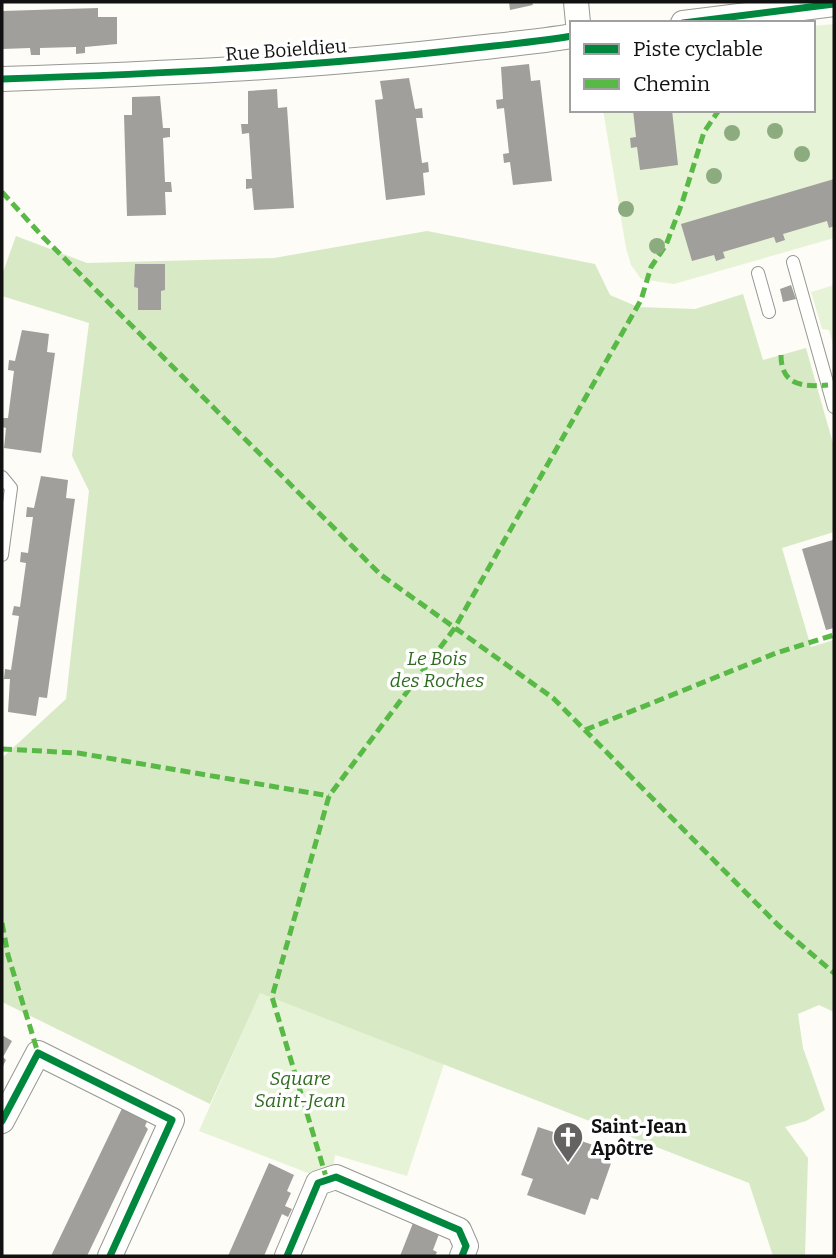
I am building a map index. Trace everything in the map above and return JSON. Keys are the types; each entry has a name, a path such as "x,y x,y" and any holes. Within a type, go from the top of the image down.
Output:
{"street":[{"path":"576,2 578,21"},
{"path":"694,21 779,6 834,4"},
{"name":"Rue Boieldieu","path":"2,79 224,71 309,65 401,57 570,36"},
{"path":"2,1121 38,1054 172,1120 110,1256"},
{"path":"287,1256 318,1183 336,1177 459,1230 466,1246 461,1256"}],"lane":[{"path":"793,262 834,407"},
{"path":"758,273 769,312"},
{"path":"2,477 11,488 2,555"}],"green space":[{"path":"834,24 834,238 674,284 641,279 631,265 626,248 603,112 815,112 815,26"},
{"name":"Le Bois des Roches","path":"427,231 595,264 610,295 638,307 695,309 743,294 763,360 806,348 834,447 834,532 782,548 811,647 834,640 834,1012 819,1005 798,1014 803,1048 825,1110 806,1121 785,1127 808,1158 805,1256 773,1256 749,1183 260,993 210,1104 2,1002 2,758 66,699 89,491 72,456 89,323 2,296 2,275 16,236 87,263 274,258"},
{"path":"834,285 834,348 829,330 822,329 811,292"},
{"name":"Square Saint-Jean","path":"260,992 444,1064 407,1176 335,1155 333,1168 316,1176 199,1131"}],"building":[{"path":"509,2 532,2 533,5 510,10"},
{"path":"98,8 98,17 117,17 117,44 85,47 85,53 76,54 76,47 40,48 40,55 31,55 30,48 2,49 2,11"},
{"path":"529,64 531,81 540,80 552,181 513,185 510,162 504,163 503,154 509,153 504,108 497,109 496,100 503,99 501,67"},
{"path":"409,78 415,109 422,108 423,118 416,118 422,163 428,162 429,172 423,173 425,195 386,200 375,100 383,99 380,81"},
{"path":"277,89 278,108 287,107 294,208 254,210 252,188 246,189 246,179 252,179 249,133 242,134 241,124 248,124 248,91"},
{"path":"160,96 163,128 170,128 170,137 163,138 165,182 171,182 172,192 165,192 166,215 127,216 124,115 132,115 132,97"},
{"path":"633,112 672,112 678,165 640,170 637,147 631,148 630,138 636,137"},
{"path":"834,179 834,226 829,228 827,221 783,234 785,240 776,243 774,237 723,252 725,258 716,261 714,255 692,261 681,224"},
{"path":"135,264 165,264 165,290 161,291 161,310 138,310 138,288 134,287"},
{"path":"791,285 796,299 783,302 780,289"},
{"path":"22,330 49,334 47,352 55,353 41,453 4,448 6,428 2,427 2,418 8,418 14,371 8,370 9,360 15,361"},
{"path":"41,476 68,480 66,498 75,499 47,698 39,697 36,716 8,712 10,679 4,679 5,669 11,670 19,616 12,615 14,606 20,607 26,563 20,562 21,552 28,553 33,517 26,517 27,507 34,508"},
{"path":"833,540 834,628 826,630 802,549"},
{"path":"2,1035 12,1041 3,1057 6,1060 2,1068"},
{"path":"127,1098 152,1111 145,1126 148,1129 87,1256 51,1256"},
{"name":"Saint-Jean Apôtre","path":"538,1127 615,1152 598,1200 591,1198 585,1215 527,1195 533,1179 521,1175"},
{"path":"269,1163 294,1175 287,1191 291,1193 285,1206 292,1209 288,1217 282,1214 264,1256 228,1256"},
{"path":"413,1223 439,1234 433,1250 437,1252 435,1256 400,1256"}],"marked path":[{"path":"327,1180 272,997 329,796 454,629 641,300 651,267 666,245 682,203 704,132 718,112"},
{"path":"2,192 43,237 381,575 553,698 778,925 834,973"},
{"path":"781,355 782,365 789,379 802,385 828,385"},
{"path":"585,730 776,653 834,635"},
{"path":"2,749 78,753 329,796"},
{"path":"2,923 8,955 38,1053"}],"cycle path":[{"path":"699,21 834,4"},
{"path":"2,79 292,65 570,36"},
{"path":"2,1121 38,1053 172,1120 110,1256"},
{"path":"287,1256 318,1183 336,1177 459,1230 466,1246 462,1256"}],"place":[{"name":"Saint-Jean Apôtre","path":"568,1164"}]}
